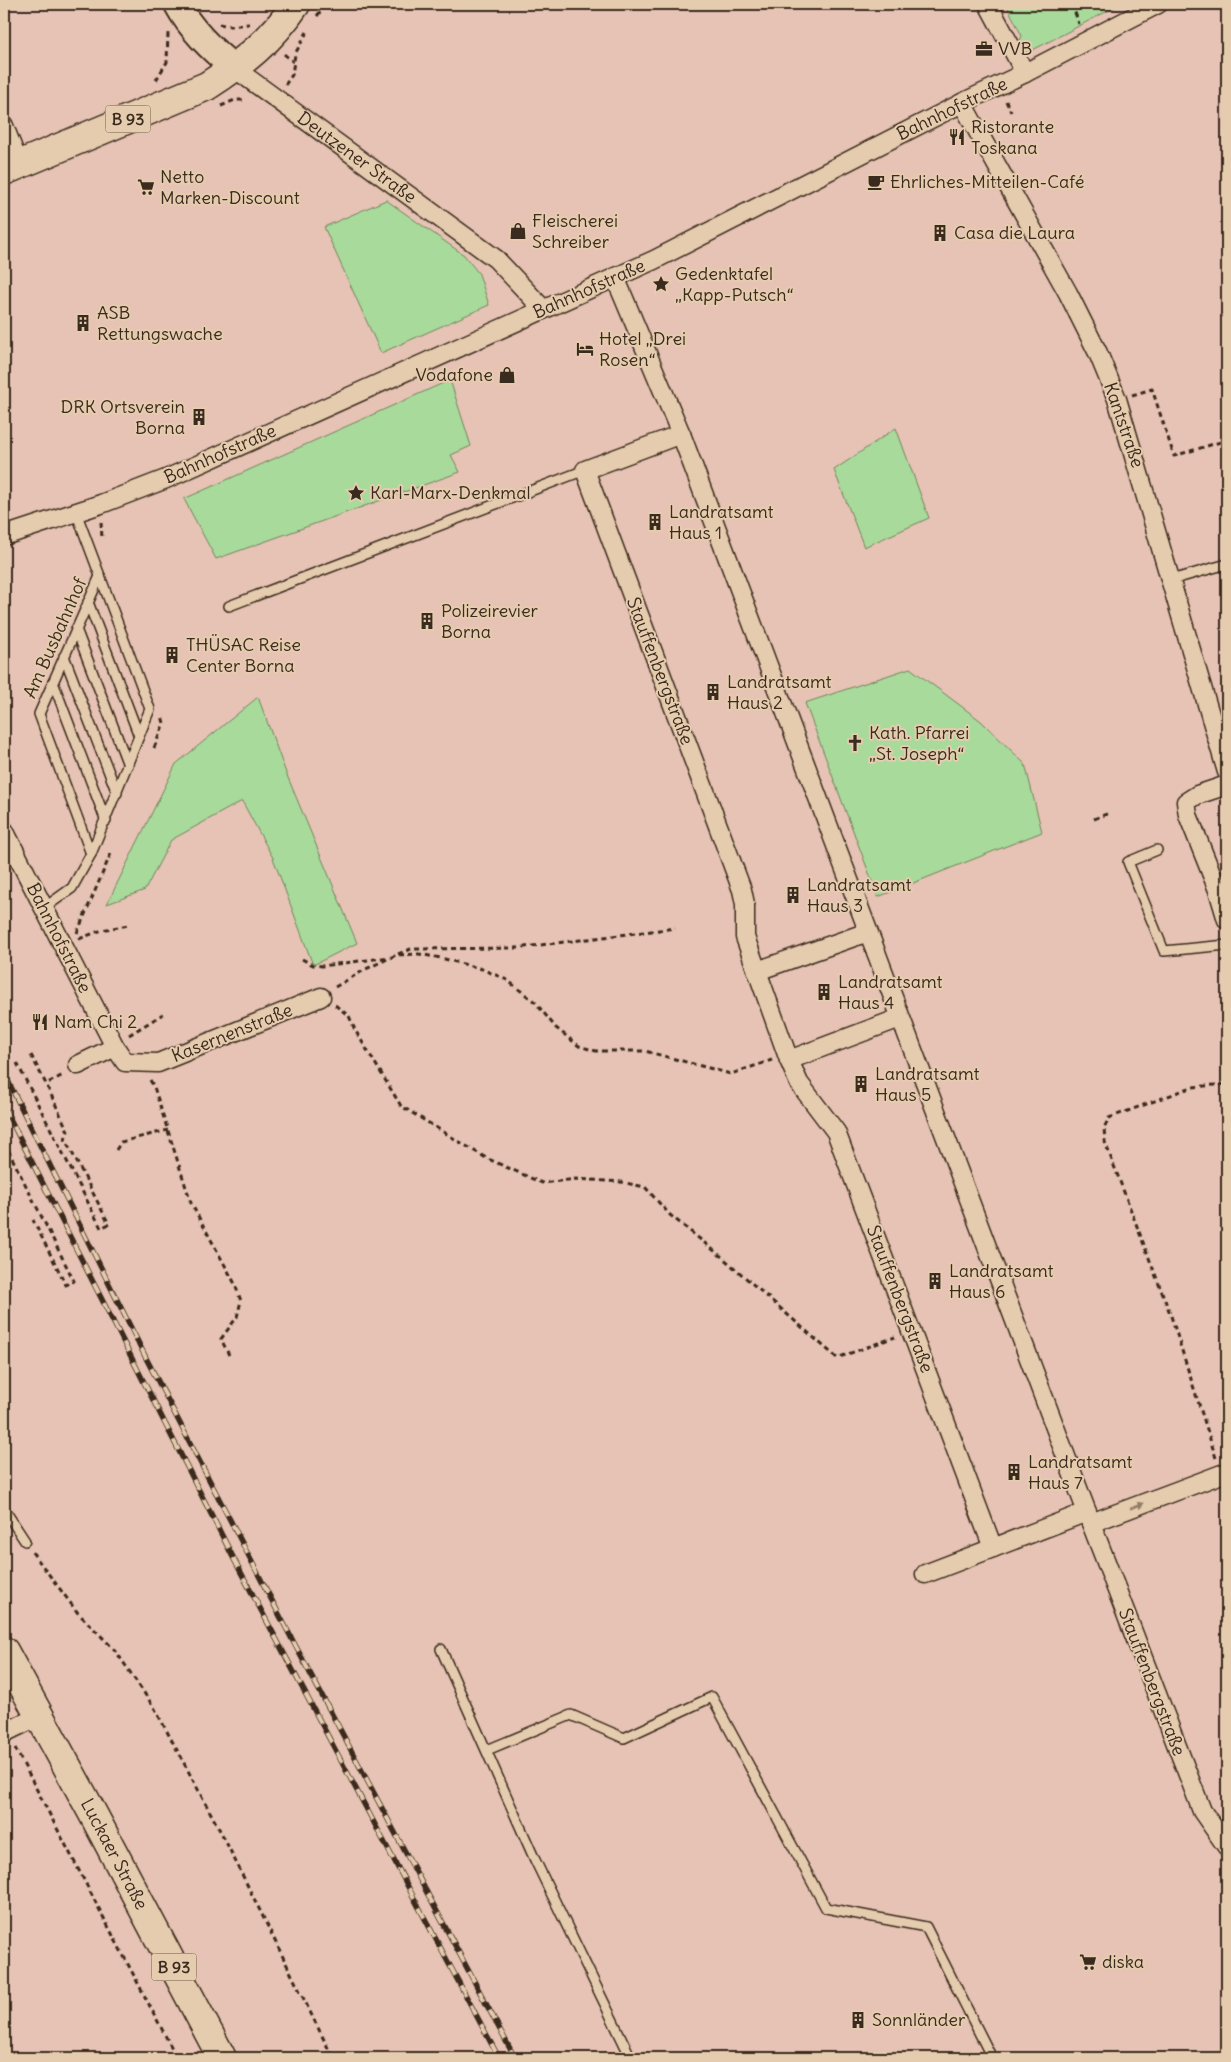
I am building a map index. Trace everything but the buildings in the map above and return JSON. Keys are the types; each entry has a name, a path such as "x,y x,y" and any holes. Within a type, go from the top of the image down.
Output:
{"main road":[{"name":"Deutzener Straße","path":"177,4 187,23 212,50 234,68"},
{"name":"B 93","path":"12,167 207,86 234,68 267,41 296,4"},
{"name":"Luckaer Straße","path":"4,1651 222,2058"}],"street":[{"path":"988,4 1025,73"},
{"name":"Bahnhofstraße","path":"4,536 166,479 654,260 1158,4"},
{"name":"Deutzener Straße","path":"234,68 496,259 543,309"},
{"name":"Kantstraße","path":"962,103 1068,293 1098,353 1117,399 1227,772"},
{"path":"4,126 12,167"},
{"name":"Stauffenbergstraße","path":"615,277 680,434 1202,1811 1227,1847"},
{"path":"584,470 680,434"},
{"name":"Stauffenbergstraße","path":"584,470 736,874 745,904 745,936 788,1057 799,1083 836,1132 993,1548"},
{"path":"1227,785 1186,802 1188,815 1218,890 1227,920"},
{"name":"Bahnhofstraße","path":"4,830 44,908 120,1042 125,1062 141,1064"},
{"path":"757,971 868,932"},
{"name":"Kasernenstraße","path":"141,1064 158,1063 321,998"},
{"path":"788,1057 900,1018"},
{"path":"78,1065 120,1042"},
{"path":"925,1574 993,1548 1224,1473"},
{"path":"5,1732 39,1716"}],"lane":[{"path":"229,606 584,470"},
{"name":"Am Busbahnhof","path":"44,908 72,888 91,854 150,709 76,512"},
{"path":"1171,580 1227,564"},
{"name":"Am Busbahnhof","path":"91,854 39,714 100,576"},
{"path":"88,602 139,736"},
{"path":"76,629 128,765"},
{"path":"64,656 117,793"},
{"path":"53,682 106,821"},
{"path":"1156,850 1128,862 1164,951 1227,946"},
{"path":"4,1509 25,1541"},
{"path":"441,1649 535,1860 631,2058"},
{"path":"487,1750 571,1715 624,1738 712,1697 826,1908 926,1926 992,2058"}],"path":[{"path":"216,23 230,26 248,25 253,20"},
{"path":"150,83 158,79 167,62 168,32"},
{"path":"1117,399 1152,389 1174,456 1227,440"},
{"path":"1094,818 1109,813"},
{"path":"112,851 74,941 102,930 128,925"},
{"path":"675,928 517,948 411,949 366,969 328,991 321,998 350,1016 356,1030 401,1106 486,1158 542,1183 577,1179 621,1182 646,1187 670,1216 722,1257 837,1358 912,1330"},
{"path":"302,959 313,965 322,966 419,954 482,969 507,980 535,1002 556,1028 580,1046 596,1051 645,1051 731,1074 788,1057"},
{"path":"120,1042 163,1014"},
{"path":"17,1062 101,1228 109,1224 65,1139 68,1131 31,1056"},
{"path":"141,1064 154,1087 191,1203 234,1282 241,1301 237,1317 221,1339 229,1355"},
{"path":"46,1084 78,1065"},
{"path":"1224,1473 1172,1316 1105,1142 1104,1128 1109,1118 1192,1087 1227,1084"},
{"path":"116,1150 121,1142 168,1130"},
{"path":"4,1142 74,1281 66,1285 33,1220"},
{"path":"25,1541 78,1613 115,1650 154,1709 224,1838 333,2058"},
{"path":"5,1732 176,2058"}],"green space":[{"path":"1006,4 1121,4 1027,53 1018,45 1022,36"},
{"path":"386,200 464,255 479,274 489,305 381,353 324,227"},
{"path":"450,380 471,446 451,455 460,472 216,559 184,499"},
{"path":"896,428 929,518 864,547 834,470"},
{"path":"910,668 981,721 1025,764 1042,832 878,897 805,703"},
{"path":"258,697 286,773 357,943 313,965 273,858 242,801 171,840 145,890 107,904 176,764"}],"railway":[{"path":"4,1073 147,1360 294,1643 515,2058"},
{"path":"4,1107 236,1563 499,2058"}],"place":[{"name":"VVB","path":"984,49"},
{"name":"Ristorante Toskana","path":"957,137"},
{"name":"Ehrliches-Mitteilen-Café","path":"876,182"},
{"name":"Netto Marken-Discount","path":"146,187"},
{"name":"Fleischerei Schreiber","path":"518,231"},
{"name":"Casa die Laura","path":"940,233"},
{"name":"Gedenktafel „Kapp-Putsch“","path":"661,284"},
{"name":"ASB Rettungswache","path":"83,323"},
{"name":"Hotel „Drei Rosen“","path":"585,349"},
{"name":"Vodafone","path":"507,375"},
{"name":"DRK Ortsverein Borna","path":"199,417"},
{"name":"Karl-Marx-Denkmal","path":"356,493"},
{"name":"Landratsamt Haus 1","path":"655,522"},
{"name":"Polizeirevier Borna","path":"427,621"},
{"name":"THÜSAC Reise Center Borna","path":"172,655"},
{"name":"Landratsamt Haus 2","path":"713,692"},
{"name":"Kath. Pfarrei „St. Joseph“","path":"855,743"},
{"name":"Landratsamt Haus 3","path":"793,895"},
{"name":"Landratsamt Haus 4","path":"824,992"},
{"name":"Nam Chi 2","path":"40,1022"},
{"name":"Landratsamt Haus 5","path":"861,1084"},
{"name":"Landratsamt Haus 6","path":"935,1281"},
{"name":"Landratsamt Haus 7","path":"1014,1472"},
{"name":"diska","path":"1088,1962"},
{"name":"Sonnländer","path":"858,2020"}]}
